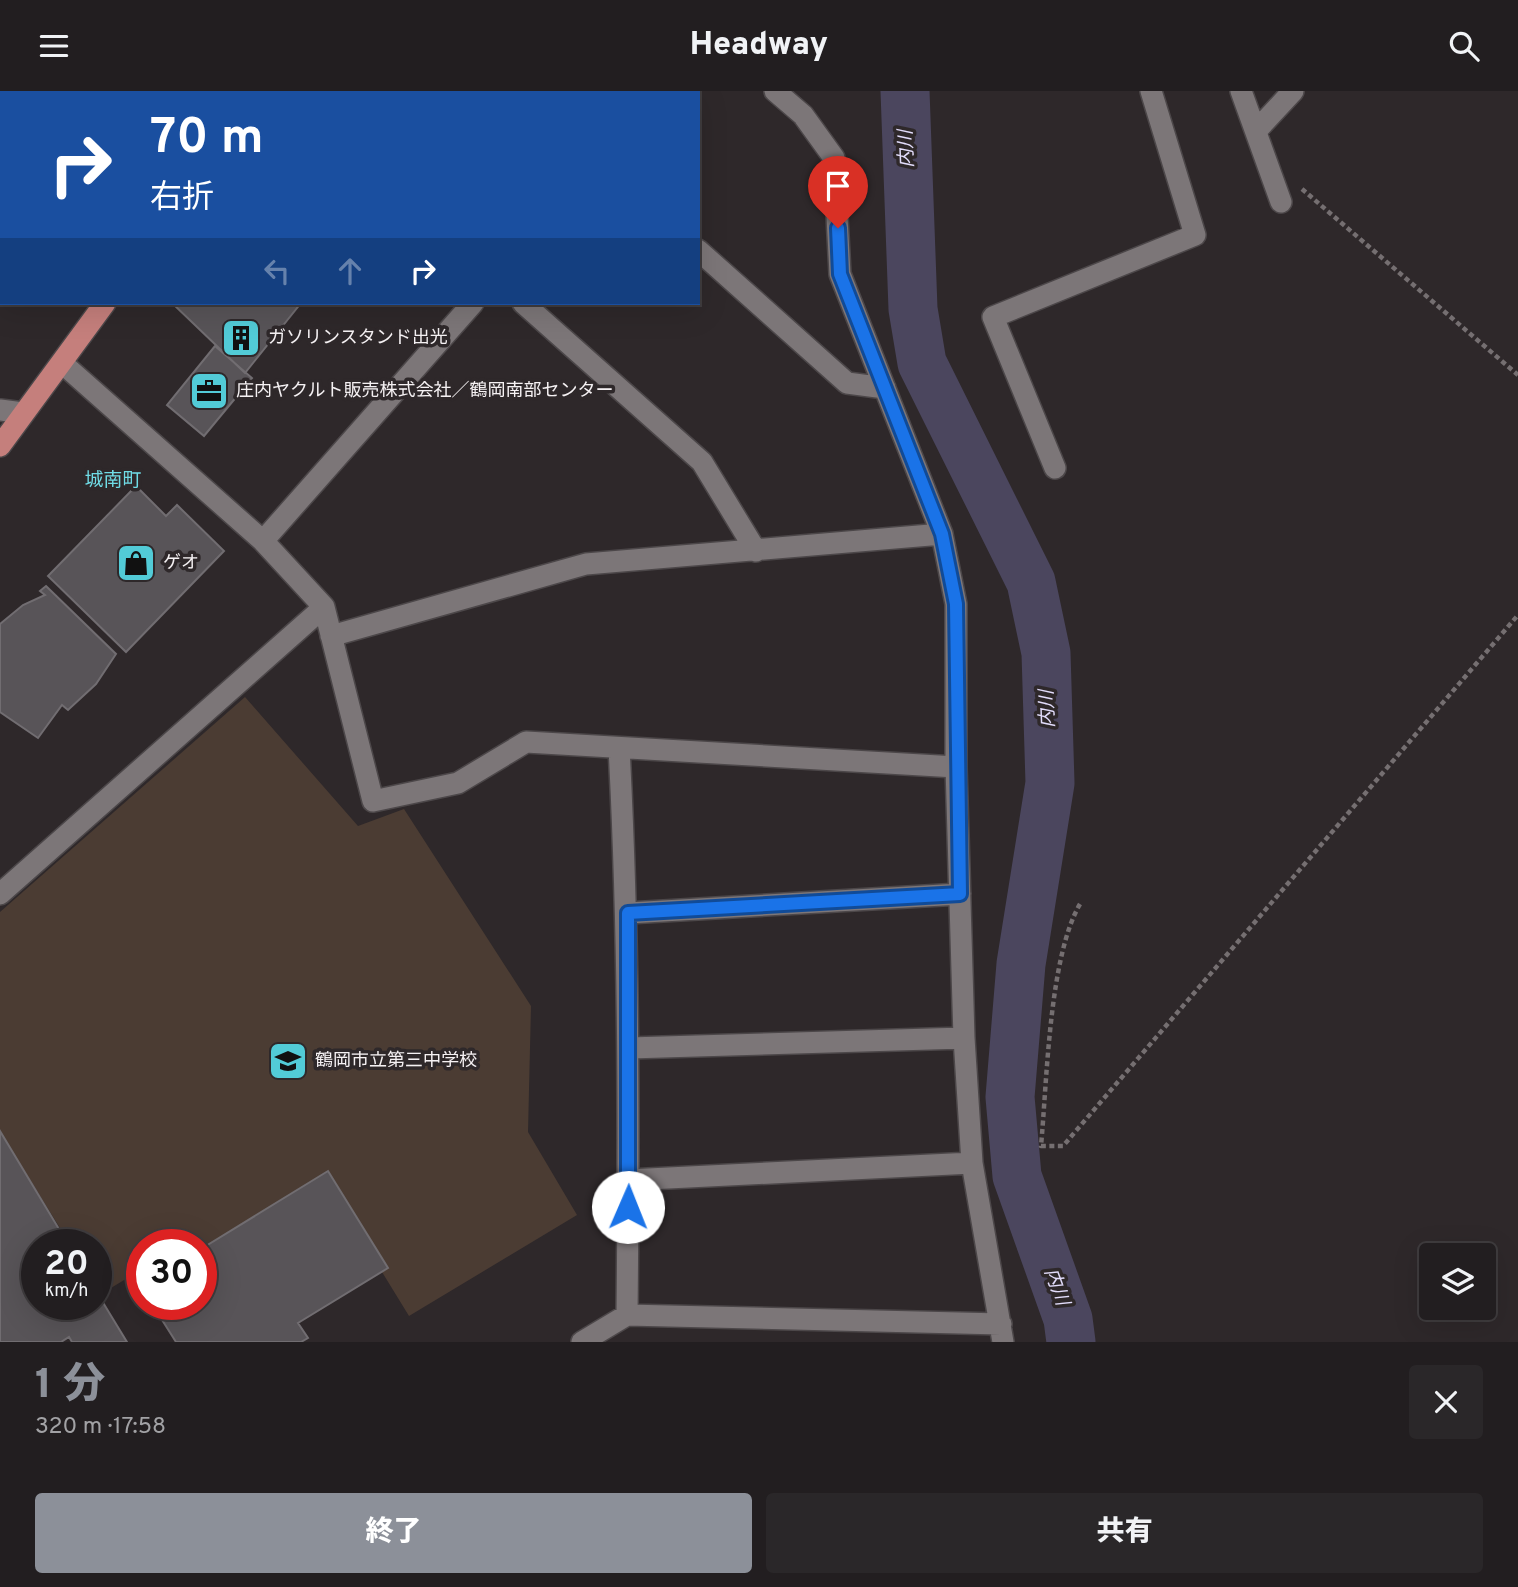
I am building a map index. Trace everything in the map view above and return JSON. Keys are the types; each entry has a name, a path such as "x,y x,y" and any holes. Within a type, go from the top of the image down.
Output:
{"main road":[{"path":"0,446 104,305"}],"street":[{"path":"582,1342 627,1315 1002,1333 972,1163 964,1038 956,767 956,604 942,534 840,274 834,158 803,115 775,91"},
{"path":"1055,468 993,317 1195,235 1151,91"},
{"path":"1241,91 1281,202"},
{"path":"1256,131 1293,91"},
{"path":"700,252 847,383 885,388"},
{"path":"263,541 470,305"},
{"path":"525,305 702,462 756,551"},
{"path":"62,363 263,541 324,607 373,801 458,783 526,742 956,767"},
{"path":"0,409 23,413"},
{"path":"331,636 586,564 942,534"},
{"path":"0,894 324,607"},
{"path":"620,748 628,913 627,1315"},
{"path":"628,913 960,894"},
{"path":"629,1048 964,1038"},
{"path":"628,1180 972,1163"}],"path":[{"path":"1296,184 1518,375"},
{"path":"1080,904 1069,922 1053,1015 1041,1146 1063,1146 1518,615"}],"shaded area":[{"name":"鶴岡市立第三中学校","path":"245,697 358,826 404,809 531,1006 528,1132 577,1215 409,1316 382,1272 388,1268 328,1171 217,1239 217,1229 126,1229 126,1279 112,1287 112,1229 61,1229 0,1132 0,912"}],"building":[{"name":"ガソリンスタンド出光","path":"174,305 299,305 245,373"},
{"name":"庄内ヤクルト販売株式会社／鶴岡南部センター","path":"215,346 252,378 204,436 167,405"},
{"name":"ゲオ","path":"136,486 166,516 177,505 224,551 126,652 48,576"},
{"path":"46,586 116,654 96,684 68,710 62,705 38,738 0,712 0,624 23,605 45,595 40,591"},
{"path":"0,1131 59,1229 21,1229 21,1320 112,1320 112,1317 127,1342 72,1342 69,1337 61,1342 0,1342"},
{"path":"328,1171 388,1268 298,1323 308,1338 301,1342 176,1342 162,1320 217,1320 217,1239"}],"waterway":[{"name":"内川","path":"905,91 913,309 922,363 1031,582 1046,653 1050,783 1021,964 1010,1097 1017,1176 1068,1319 1071,1342"}],"place":[{"name":"ガソリンスタンド出光","path":"241,338"},
{"name":"庄内ヤクルト販売株式会社／鶴岡南部センター","path":"209,391"},
{"name":"ゲオ","path":"136,563"},
{"name":"鶴岡市立第三中学校","path":"288,1061"}],"district":[{"name":"城南町","path":"113,481"}],"route":[{"path":"628,1207 628,913 960,894 956,767 956,604 942,534 840,274 838,228"}]}
